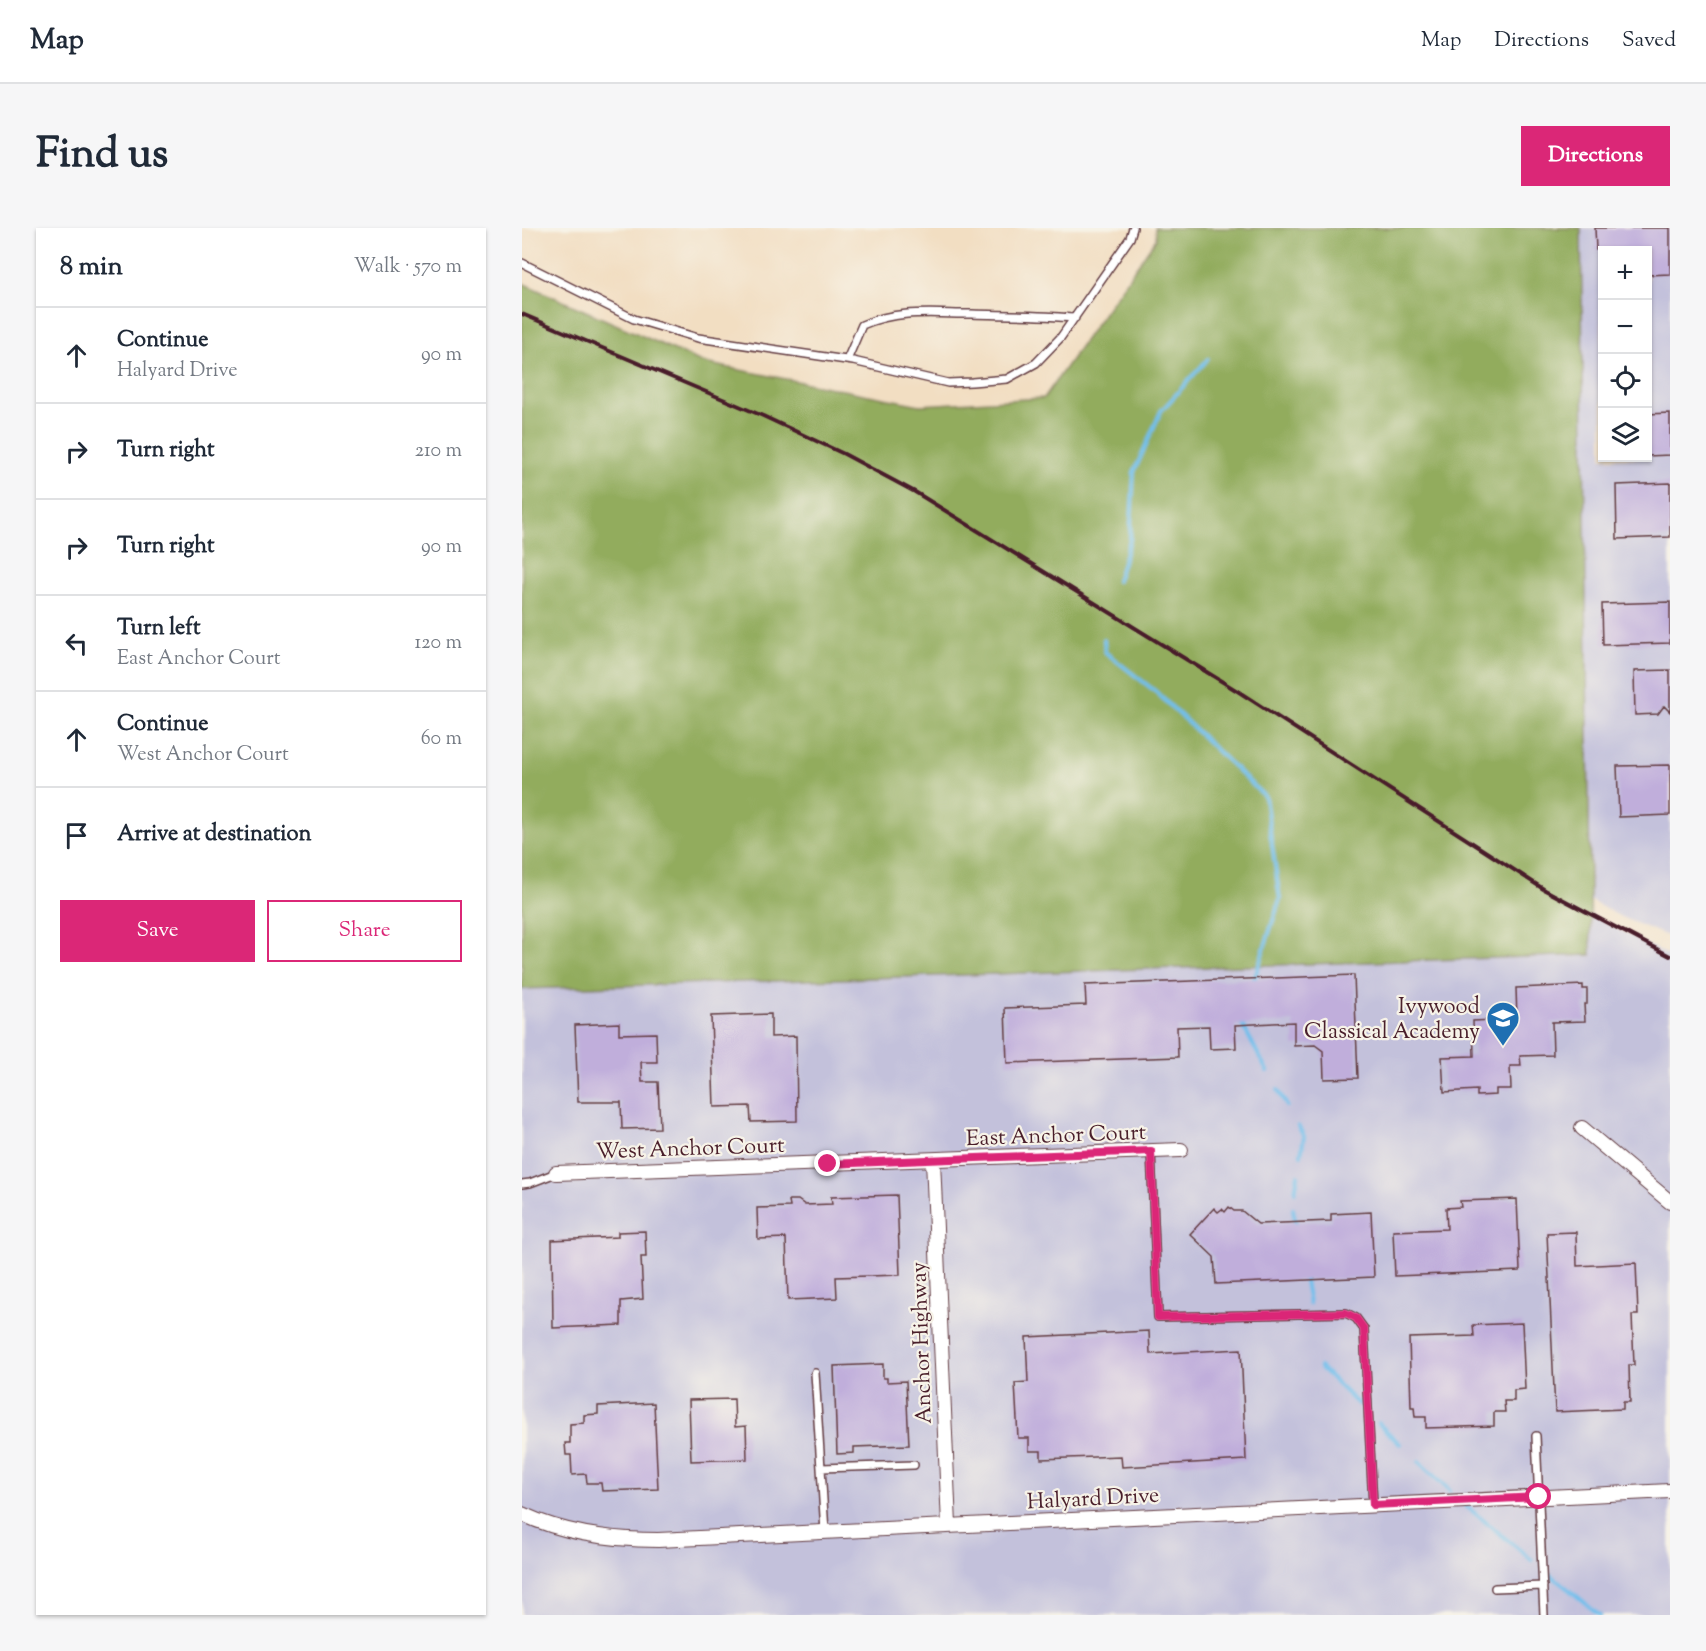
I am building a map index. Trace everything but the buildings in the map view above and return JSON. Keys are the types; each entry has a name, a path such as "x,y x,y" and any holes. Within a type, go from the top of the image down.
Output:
{"street":[{"path":"1582,1128 1670,1202"},
{"name":"East Anchor Court","path":"933,1160 1181,1150"},
{"name":"West Anchor Court","path":"556,1173 933,1160"},
{"name":"Anchor Highway","path":"933,1160 949,1525"},
{"name":"Halyard Drive","path":"522,1515 563,1529 598,1537 631,1540 1670,1491"}],"lane":[{"path":"522,263 634,319 698,338 847,360 948,383 1007,379 1036,363 1061,337 1131,238 1133,228"},
{"path":"847,360 862,325 879,318 900,314 1074,318"},
{"path":"1151,1151 1158,1317 1346,1313 1356,1318 1364,1329 1373,1505"},
{"path":"522,1184 530,1184 556,1173"},
{"path":"815,1373 825,1532"},
{"path":"1536,1436 1544,1615"},
{"path":"821,1468 914,1464"},
{"path":"1495,1588 1543,1586"}],"shaded area":[{"path":"1581,228 1670,228 1670,937 1621,917 1591,901"},
{"path":"1591,915 1670,956 1670,1615 522,1615 522,989 1591,955"}],"green space":[{"path":"1155,228 1581,228 1591,955 522,989 522,283 704,363 920,405 1044,398 1156,239"}],"waterway":[{"path":"1117,581 1130,540 1134,472 1161,411 1208,359"},
{"path":"1104,640 1105,652 1155,691 1265,797 1280,899 1253,983"},
{"path":"1241,1022 1267,1071"},
{"path":"1278,1090 1287,1106"},
{"path":"1298,1126 1304,1136 1301,1155"},
{"path":"1295,1192 1298,1175"},
{"path":"1293,1209 1296,1226"},
{"path":"1304,1275 1309,1304"},
{"path":"1320,1367 1359,1405"},
{"path":"1378,1423 1400,1444"},
{"path":"1419,1462 1450,1491"},
{"path":"1466,1506 1532,1560"},
{"path":"1551,1575 1600,1615"}],"railway":[{"path":"522,314 763,416 844,454 915,492 1239,692 1545,890 1670,956"}],"place":[{"name":"Ivywood Classical Academy","path":"1503,1047"}],"route":[{"path":"828,1164 1151,1151 1158,1317 1346,1313 1356,1318 1364,1329 1373,1505 1539,1497"}]}
